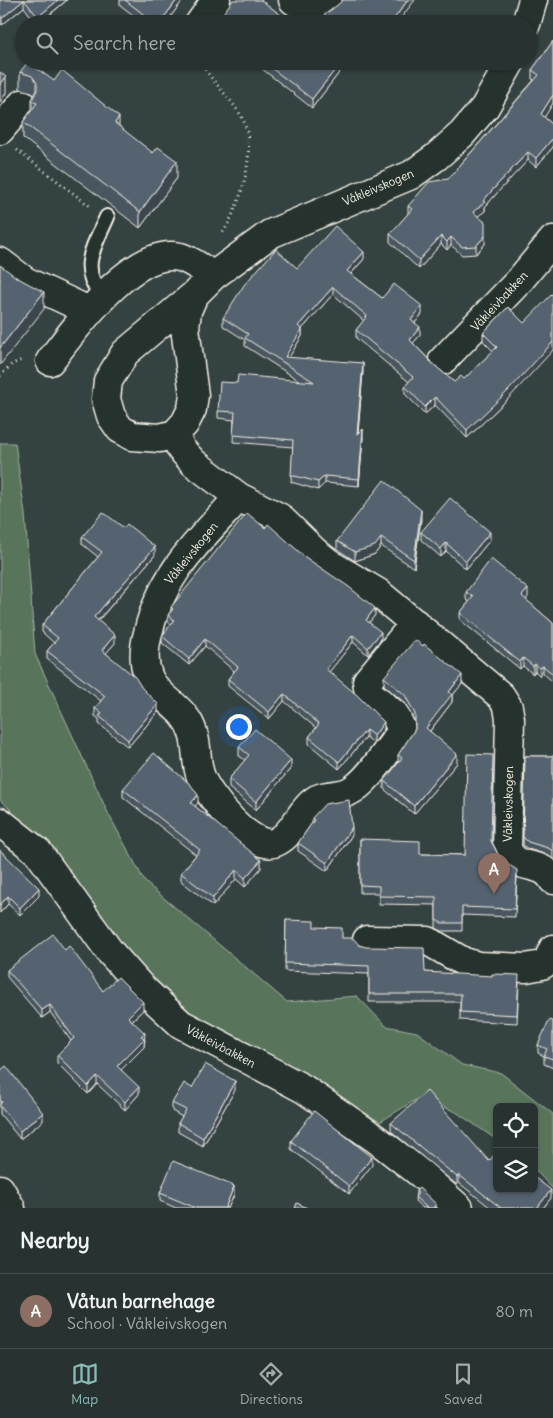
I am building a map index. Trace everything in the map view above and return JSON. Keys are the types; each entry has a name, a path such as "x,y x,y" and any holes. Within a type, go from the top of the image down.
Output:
{"street":[{"path":"205,15 216,0"},
{"path":"293,0 308,10 318,10 329,0"},
{"path":"529,15 533,0"},
{"name":"Våkleivskogen","path":"194,295 126,354 108,381 106,399 110,416 120,429 132,436 144,439 160,438 175,434 185,423 192,409 194,395 185,328 188,311 194,295 203,269 270,234 411,175 436,157 462,134 485,107 506,70"},
{"path":"8,140 22,104"},
{"name":"Våkleivbakken","path":"443,360 519,281 553,240"},
{"path":"50,362 96,303 132,273 164,256 180,257 203,269"},
{"path":"0,262 25,281 96,303"},
{"name":"Våkleivskogen","path":"175,434 182,449 194,463 239,497 279,517 333,566 377,592 492,686 508,707 510,718 507,849 511,858 517,863 541,869 547,872 553,880"},
{"name":"Våkleivskogen","path":"239,497 170,576 152,614 145,654 146,669 150,680 184,714 191,724 196,762 209,793 238,826 260,842 268,845 282,839 314,801 322,796 344,794 359,784 400,734 401,728 394,715 369,693 368,681 415,622"},
{"name":"Våkleivbakken","path":"0,822 38,852 110,952 142,988 181,1024 304,1089 376,1139 421,1174 459,1208"},
{"path":"367,940 428,941 464,962 478,966 526,968 542,965 547,962 553,949"},
{"path":"0,1189 11,1208"}],"lane":[{"path":"96,303 89,266 106,220"}],"path":[{"path":"203,269 228,224 246,172 249,146 247,128 239,113 204,70"},
{"path":"8,140 106,220"}],"green space":[{"path":"0,443 15,443 25,514 35,654 108,813 145,882 287,1002 357,996 386,1026 417,1032 462,1065 501,1073 553,1114 553,1189 538,1173 538,1103 493,1103 493,1137 456,1112 420,1097 380,1122 306,1077 171,1005 8,807 0,800"}],"building":[{"path":"0,0 24,0 2,18 0,15"},
{"path":"24,0 58,0 40,15 36,15"},
{"path":"125,0 177,0 166,15 144,15"},
{"path":"233,0 261,0 281,15 222,15"},
{"path":"342,0 408,0 397,15 324,15"},
{"path":"553,41 553,95 541,114 553,125 553,138 536,158 528,152 483,201 485,202 473,212 485,222 485,236 476,246 462,247 451,237 447,242 441,236 419,260 390,234 412,209 408,206 429,182 448,179 539,75 532,70 538,70 538,62"},
{"path":"22,70 39,70 54,81 62,70 119,117 115,123 153,153 158,147 177,161 140,212 23,122 37,103 32,100 37,90 37,83 32,76 20,72"},
{"path":"274,70 335,70 312,99"},
{"path":"0,72 6,77 0,85"},
{"path":"335,226 364,252 347,271 382,298 394,284 422,306 411,320 420,327 410,340 454,382 461,376 464,379 497,347 483,333 508,307 524,323 553,293 553,342 509,390 467,430 435,397 425,407 405,386 413,377 356,330 367,316 333,287 298,326 302,329 285,357 363,363 357,435 363,429 359,479 325,476 318,482 291,475 293,440 233,435 235,412 218,411 220,382 237,383 238,375 314,382 245,338 248,334 223,318 244,285 276,249 297,268"},
{"path":"0,265 16,277 44,292 0,348"},
{"path":"384,480 421,510 414,560 381,538 375,546 355,552 337,541"},
{"path":"450,498 490,532 466,561 446,543 441,549 421,532"},
{"path":"103,512 124,528 127,524 155,547 94,617 115,635 102,650 135,677 142,688 158,704 128,740 99,716 102,714 95,708 105,696 47,651 58,638 42,625 102,552 82,537"},
{"path":"247,513 265,528 268,524 305,557 349,587 375,608 366,620 381,632 368,648 353,635 326,669 357,695 384,722 374,736 366,730 339,762 309,737 319,724 284,694 269,712 228,679 238,667 205,639 189,659 162,636 174,620 168,615 173,609 171,607"},
{"path":"491,559 528,589 522,596 553,623 553,674 543,666 540,668 535,664 533,666 523,658 520,662 460,613 473,597 466,592"},
{"path":"415,640 423,646 424,644 462,675 449,692 452,694 426,728 457,754 414,806 384,781 402,758 398,755 415,729 415,714 405,695 384,677"},
{"path":"255,729 291,760 256,802 229,779 249,755 239,747"},
{"path":"154,753 191,785 198,795 191,803 261,860 245,878 236,870 213,898 181,873 200,850 123,789"},
{"path":"467,754 493,755 491,841 501,860 517,870 515,909 462,907 462,923 442,923 436,920 436,897 379,896 379,886 360,885 360,839 420,841 420,854 465,855"},
{"path":"525,756 553,756 553,851 528,842 523,837"},
{"path":"349,800 352,827 327,863 298,843 314,820 312,818 325,804"},
{"path":"0,850 39,888 20,908 8,896 0,905"},
{"path":"286,920 314,921 314,927 342,928 342,938 353,938 359,945 366,947 424,948 425,972 492,976 492,974 519,975 517,1015 460,1012 461,994 369,994 369,966 285,963"},
{"path":"53,934 65,950 69,946 103,991 118,977 143,1002 128,1017 145,1033 141,1036 144,1039 117,1066 139,1087 125,1102 97,1076 88,1086 57,1055 74,1038 50,1005 42,1010 7,970"},
{"path":"549,1020 553,1021 553,1059 544,1056 547,1049 538,1045"},
{"path":"205,1064 235,1081 203,1138 178,1123 186,1110 172,1103 184,1083 192,1088"},
{"path":"6,1066 43,1113 20,1131 0,1106 2,1102 0,1100 0,1071"},
{"path":"427,1091 489,1161 493,1156 493,1193 538,1193 538,1180 551,1190 537,1208 501,1208 459,1175 457,1177 391,1123"},
{"path":"314,1111 372,1157 349,1186 291,1141"},
{"path":"173,1161 234,1186 225,1208 196,1208 160,1193"},
{"path":"419,1188 436,1204 433,1208 427,1208 415,1197 418,1193 416,1191"},
{"path":"297,1203 307,1208 295,1208"}],"place":[{"name":"Våtun barnehage","path":"494,894"}]}
